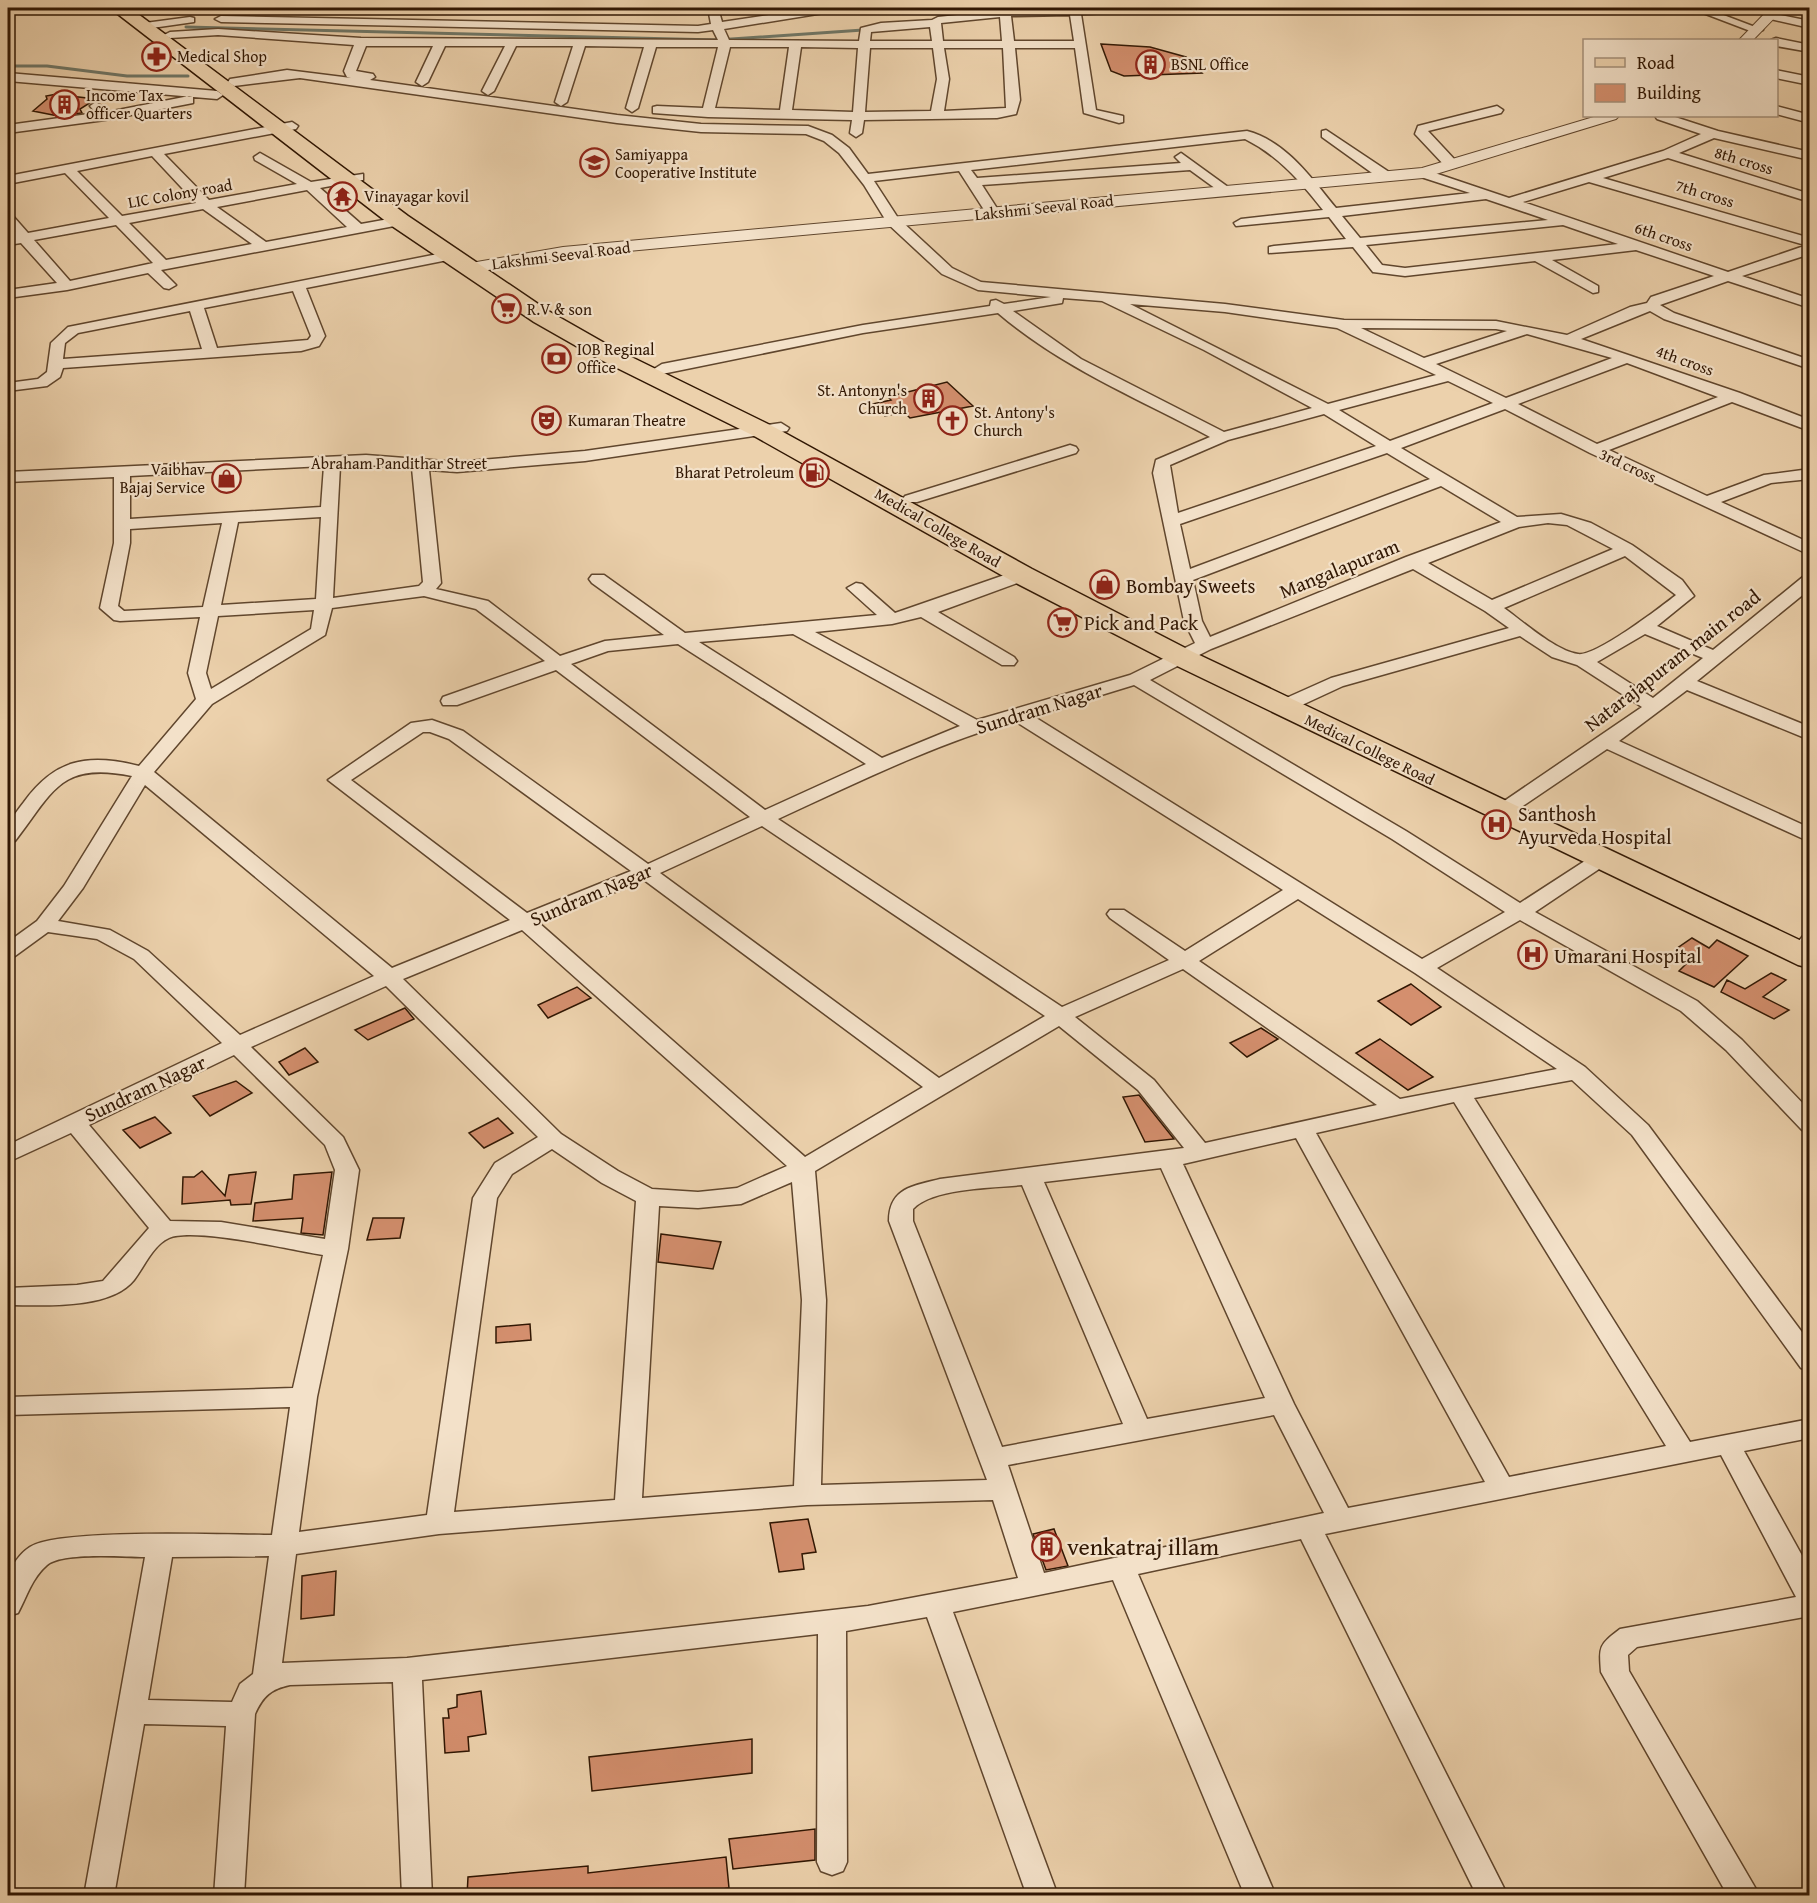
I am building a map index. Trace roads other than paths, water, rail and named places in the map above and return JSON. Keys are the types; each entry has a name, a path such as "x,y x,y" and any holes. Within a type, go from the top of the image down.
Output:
{"main road":[{"name":"Medical College Road","path":"119,8 157,30"},
{"name":"Medical College Road","path":"133,8 229,90 285,127 351,178 471,262 607,354 773,430 911,499 1035,570 1288,704 1507,808 1809,946"},
{"name":"Medical College Road","path":"351,178 400,221 471,262"},
{"name":"Medical College Road","path":"549,315 662,369 773,430 1022,576 1193,652"},
{"name":"Medical College Road","path":"1507,808 1600,859 1809,946"}],"street":[{"path":"157,30 251,8"},
{"path":"256,20 262,8"},
{"path":"491,26 495,8"},
{"path":"706,8 713,8 722,36 708,113"},
{"path":"157,30 361,42 651,43 722,36 837,8"},
{"path":"856,133 860,116 865,30 881,26 935,23 948,18 1005,13 1178,8"},
{"path":"1696,8 1752,35 1767,39"},
{"path":"1075,11 1090,113 1119,118"},
{"path":"1752,35 1773,12 1809,25"},
{"path":"361,42 351,74 561,102 708,113 860,116 997,114 1012,111 1014,100 1005,13"},
{"path":"206,19 491,26 722,36 796,43 1081,45"},
{"path":"935,23 942,79 938,114"},
{"path":"422,82 441,42"},
{"path":"1778,42 1809,49"},
{"path":"488,91 512,43"},
{"path":"561,102 580,43"},
{"path":"632,108 651,43"},
{"path":"785,115 796,43"},
{"path":"8,129 229,90 287,74 300,74 617,119 701,128 808,130 828,138 844,151 893,221 947,271 978,286 1002,309 1046,343 1109,381 1183,416 1222,438"},
{"path":"1778,74 1809,81"},
{"path":"8,77 229,90"},
{"path":"1451,164 1420,134 1422,129 1497,110"},
{"path":"1778,111 1809,118"},
{"name":"Lakshmi Seeval Road","path":"55,369 57,343 60,337 73,330 298,286 563,252 1423,173 1608,117"},
{"path":"1664,117 1714,134 1809,156"},
{"path":"8,180 285,127"},
{"path":"1326,134 1384,175"},
{"path":"1506,203 1668,154 1714,134"},
{"path":"865,178 1247,135 1267,145 1295,167 1378,268 1390,272 1539,258 1635,246"},
{"path":"1162,143 1223,190"},
{"path":"156,153 206,205 265,247"},
{"name":"8th cross","path":"1668,154 1809,198"},
{"path":"260,157 311,188 358,229"},
{"path":"974,182 1193,166"},
{"path":"963,167 993,213"},
{"path":"69,170 157,266 170,285"},
{"name":"6th cross","path":"1423,173 1809,304"},
{"name":"LIC Colony road","path":"8,241 311,188 351,178"},
{"name":"7th cross","path":"1590,178 1809,242"},
{"path":"1241,223 1488,196"},
{"path":"8,219 67,286"},
{"path":"8,294 67,286 157,266 400,221"},
{"path":"1274,250 1565,223"},
{"path":"1567,340 1635,310 1652,306 1656,300 1809,249"},
{"path":"1539,258 1593,289"},
{"path":"8,387 42,383 55,369 301,347 314,343 318,336 298,286"},
{"path":"978,286 1225,308 1340,324"},
{"path":"662,369 863,328 1002,309 1080,295"},
{"path":"1105,297 1209,347 1328,410 1514,523"},
{"path":"196,306 211,354"},
{"path":"1652,306 1669,316 1809,365"},
{"name":"4th cross","path":"1340,324 1485,325 1546,333 1627,358 1735,396 1809,426"},
{"name":"3rd cross","path":"1340,324 1448,375 1596,450 1709,501 1809,550"},
{"path":"1423,363 1526,330"},
{"path":"1172,521 1388,447 1562,380 1627,358"},
{"path":"1193,652 1192,621 1161,473 1162,464 1222,438 1448,375"},
{"path":"1596,450 1735,396"},
{"name":"Abraham Pandithar Street","path":"8,477 332,461 457,467 585,456 773,430"},
{"path":"911,499 1070,450"},
{"path":"8,952 44,925 73,888 143,773 205,700 319,631 324,604 332,461"},
{"path":"1791,464 1809,473"},
{"path":"122,470 122,543 110,608 120,616 324,604 424,591 432,583 420,465"},
{"path":"1709,501 1770,477 1809,473"},
{"path":"1184,577 1442,480"},
{"path":"122,525 329,511"},
{"name":"Mangalapuram","path":"1193,652 1412,561 1514,523 1540,516 1557,516 1573,521 1626,549 1676,584 1685,596 1642,626"},
{"path":"205,700 197,673 208,612 231,518"},
{"path":"1491,607 1626,549"},
{"path":"1412,561 1491,607 1523,630 1573,658 1582,660 1654,707"},
{"path":"450,701 605,646 892,619 924,611 1022,576"},
{"path":"598,579 680,638 880,765"},
{"name":"Natarajapuram main road","path":"1507,808 1654,707 1809,580"},
{"path":"856,588 892,619"},
{"path":"424,591 482,605 763,818 1060,1016 1146,1085 1200,1152"},
{"path":"924,611 1008,661"},
{"path":"1582,660 1600,654 1642,626 1715,657"},
{"path":"796,628 975,727"},
{"path":"1288,704 1337,682 1523,630"},
{"name":"Sundram Nagar","path":"8,1155 237,1045 389,976 646,872 880,765 975,727 1136,679 1193,652"},
{"path":"1136,679 1399,835 1520,912 1689,1006 1734,1045 1809,1125"},
{"path":"1684,682 1809,734"},
{"path":"1017,714 1422,968 1577,1072 1640,1130 1809,1362"},
{"path":"807,1495 814,1300 803,1168 751,1119 525,922 338,780 418,727 432,726 456,735 938,1088"},
{"path":"1606,742 1809,836"},
{"path":"8,837 54,778 80,768 103,765 143,773 389,976 553,1139 610,1177 648,1197 698,1200 741,1196 803,1168 1060,1016 1184,962 1296,891"},
{"path":"1422,968 1520,912 1600,859"},
{"path":"1118,914 1396,1108"},
{"path":"44,925 104,934 141,955 237,1045 335,1142 347,1170 336,1249 304,1397 282,1545 266,1679"},
{"path":"1034,1586 993,1458 901,1221 901,1207 913,1194 940,1187 1031,1178 1169,1159 1460,1094 1577,1072"},
{"path":"1460,1094 1684,1453"},
{"path":"74,1122 164,1230"},
{"path":"1302,1128 1502,1488"},
{"path":"439,1524 485,1198 490,1182 504,1165 553,1139"},
{"path":"1169,1159 1281,1404 1341,1520"},
{"path":"1031,1178 1139,1430"},
{"path":"628,1509 648,1197"},
{"path":"8,1297 90,1292 112,1287 142,1250 164,1230 201,1228 336,1249"},
{"path":"8,1406 304,1397"},
{"path":"993,1458 1281,1404"},
{"path":"229,1896 242,1714 250,1692 266,1679 290,1672 407,1670 832,1622 937,1605 1309,1529 1341,1520 1809,1428"},
{"path":"1727,1443 1809,1597"},
{"path":"8,1605 21,1575 40,1554 71,1547 160,1548 282,1545 439,1524 807,1495 1003,1490"},
{"path":"1309,1529 1493,1896"},
{"path":"99,1896 160,1548"},
{"path":"1121,1566 1261,1896"},
{"path":"937,1605 1043,1896"},
{"path":"1745,1896 1615,1672 1613,1650 1630,1637 1809,1605"},
{"path":"832,1622 832,1862"},
{"path":"407,1670 417,1896"},
{"path":"132,1712 242,1714"}],"waterway":[{"path":"186,27 717,40 863,30"},
{"path":"8,66 47,66 127,76 188,76"}],"place":[{"name":"Medical Shop","path":"156,56"},
{"name":"BSNL Office","path":"1150,64"},
{"name":"Income Tax officer Quarters","path":"65,104"},
{"name":"Samiyappa Cooperative Institute","path":"594,163"},
{"name":"Vinayagar kovil","path":"343,196"},
{"name":"R.V & son","path":"506,309"},
{"name":"IOB Reginal Office","path":"556,358"},
{"name":"St. Antonyn's Church","path":"928,399"},
{"name":"Kumaran Theatre","path":"547,420"},
{"name":"St. Antony's Church","path":"953,421"},
{"name":"Bharat Petroleum","path":"815,472"},
{"name":"Vaibhav Bajaj Service","path":"226,478"},
{"name":"Bombay Sweets","path":"1105,585"},
{"name":"Pick and Pack","path":"1063,622"},
{"name":"Santhosh Ayurveda Hospital","path":"1497,824"},
{"name":"Umarani Hospital","path":"1533,955"},
{"name":"venkatraj illam","path":"1046,1546"}]}
